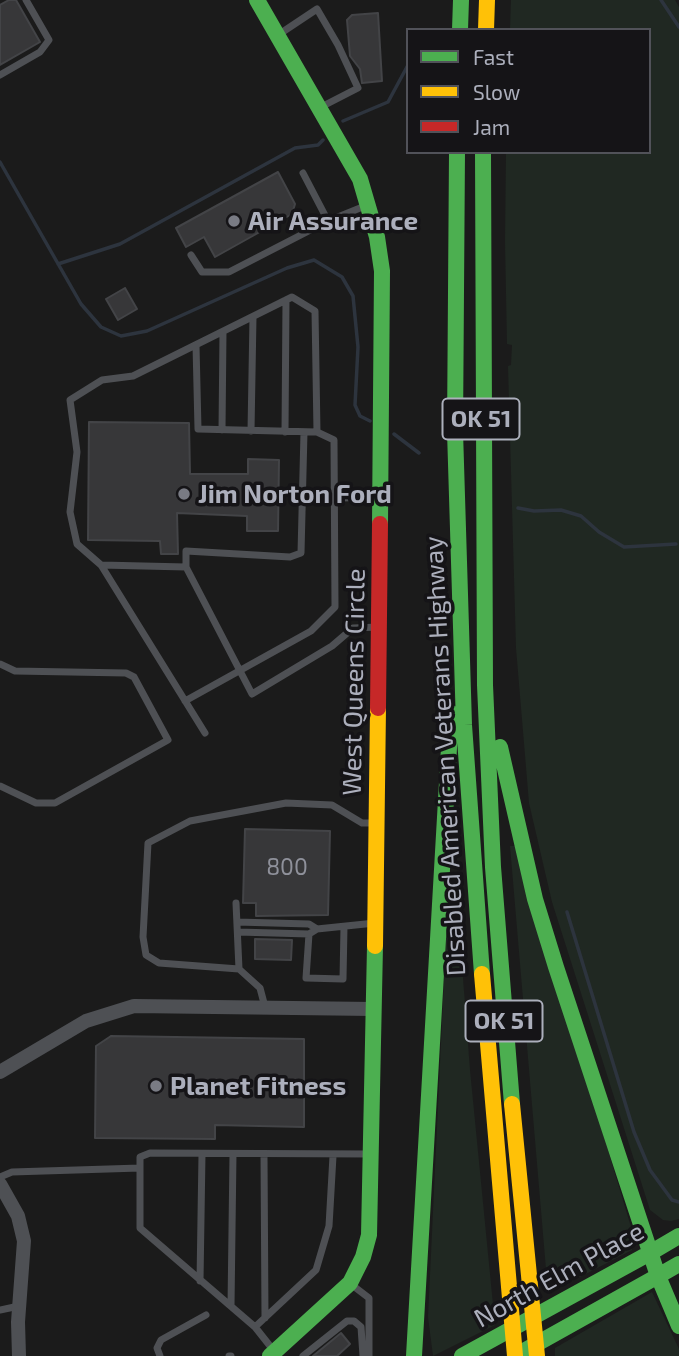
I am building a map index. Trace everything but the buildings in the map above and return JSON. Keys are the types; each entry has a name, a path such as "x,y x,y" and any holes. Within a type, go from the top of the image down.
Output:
{"main road":[{"name":"West Queens Circle","path":"257,0 347,153 369,204 382,271 376,923 369,1235 363,1257 350,1283 274,1355"},
{"path":"460,28 461,0"},
{"path":"486,28 487,0"},
{"name":"Disabled American Veterans Highway","path":"457,154 455,391 465,738 488,1066 514,1356"},
{"name":"Disabled American Veterans Highway","path":"483,154 481,338 485,685 493,867 506,1041 537,1356"},
{"path":"414,1356 440,869 459,586"},
{"path":"485,685 536,899 649,1253 679,1326"},
{"name":"North Elm Place","path":"463,1356 679,1236"},
{"name":"North Elm Place","path":"514,1356 679,1264"},
{"path":"418,1311 428,1356"}],"street":[{"path":"0,1072 108,1012 149,1005 373,1009"},
{"path":"0,1184 6,1205 24,1241 19,1306 19,1356"}],"lane":[{"path":"0,75 40,52 49,40 26,0"},
{"path":"278,34 317,9 338,45 358,88 320,107"},
{"path":"303,173 328,220"},
{"path":"191,255 202,272 229,272 328,220 369,204"},
{"path":"205,733 101,565 77,544 70,512 77,452 70,400 102,380 133,376 292,297 315,311 317,432"},
{"path":"285,432 286,300"},
{"path":"251,431 253,317"},
{"path":"222,332 222,430"},
{"path":"186,701 311,631 335,607 334,440 317,432 198,429 196,345"},
{"path":"304,432 301,553 290,557 186,551 186,568 253,694 332,646 354,628 379,627"},
{"path":"304,499 380,496"},
{"path":"101,565 186,568"},
{"path":"0,664 15,671 126,673 134,677 168,740 54,803 36,803 0,786"},
{"path":"265,1007 260,988 240,969 159,963 146,955 143,937 148,843 190,821 286,803 332,805 362,823 377,823"},
{"path":"236,903 240,969"},
{"path":"237,922 309,924 317,929"},
{"path":"238,932 309,934 317,929 376,923"},
{"path":"309,934 306,978 343,979 344,927"},
{"path":"274,1355 255,1326 140,1228 141,1157 150,1153 333,1156 371,1154"},
{"path":"200,1281 202,1154"},
{"path":"231,1306 233,1154"},
{"path":"264,1154 265,1318"},
{"path":"255,1326 316,1270 329,1226 333,1156"},
{"path":"0,1177 12,1172 140,1168"},
{"path":"350,1283 369,1298 369,1356"},
{"path":"0,1310 19,1306"},
{"path":"160,1356 157,1348 161,1340 206,1315"},
{"path":"303,1356 331,1335 341,1322 354,1321 363,1334 363,1356"}],"shaded area":[{"path":"511,0 675,0 679,7 679,1219 671,1221 663,1220 650,1210 552,902 529,803 516,648 508,366 511,365 512,345 507,344 505,242 506,154 651,154 651,28 510,28"},
{"path":"510,846 517,846 634,1237 632,1250 580,1277 547,1281"},
{"path":"455,873 470,1070 495,1325 433,1356 428,1317 449,874"},
{"path":"652,1292 679,1349 679,1356 555,1356 555,1348"}],"waterway":[{"path":"661,0 679,27"},
{"path":"343,121 388,102 406,69"},
{"path":"58,264 120,244 295,148 318,145 323,140"},
{"path":"0,162 81,304 101,327 121,336 147,331 287,268 314,260 342,277 353,296 358,347 355,405 360,416 370,421"},
{"path":"394,434 419,453"},
{"path":"518,508 534,511 561,510 581,516 599,532 624,547 676,544"},
{"path":"567,912 634,1132 650,1170 672,1200 679,1202"}],"traffic: fast":[{"path":"257,0 360,179 377,237 382,271 380,524"},
{"path":"460,28 461,0"},
{"path":"457,154 455,431 464,725 482,974"},
{"path":"483,154 485,685 493,867 512,1104"},
{"path":"414,1356 451,713"},
{"path":"500,747 535,899 556,967 658,1276 679,1326"},
{"path":"270,1356 350,1283 363,1257 369,1235 375,946"},
{"path":"650,1253 679,1236"},
{"path":"462,1356 650,1253"},
{"path":"658,1276 679,1264"},
{"path":"522,1352 658,1276"}],"traffic: slow":[{"path":"486,28 487,0"},
{"path":"375,946 378,708"},
{"path":"482,974 515,1356"},
{"path":"512,1104 537,1356"}],"traffic: jam":[{"path":"378,708 380,524"}],"place":[{"name":"Air Assurance","path":"234,221"},
{"name":"Jim Norton Ford","path":"184,494"},
{"name":"Planet Fitness","path":"156,1086"}]}
